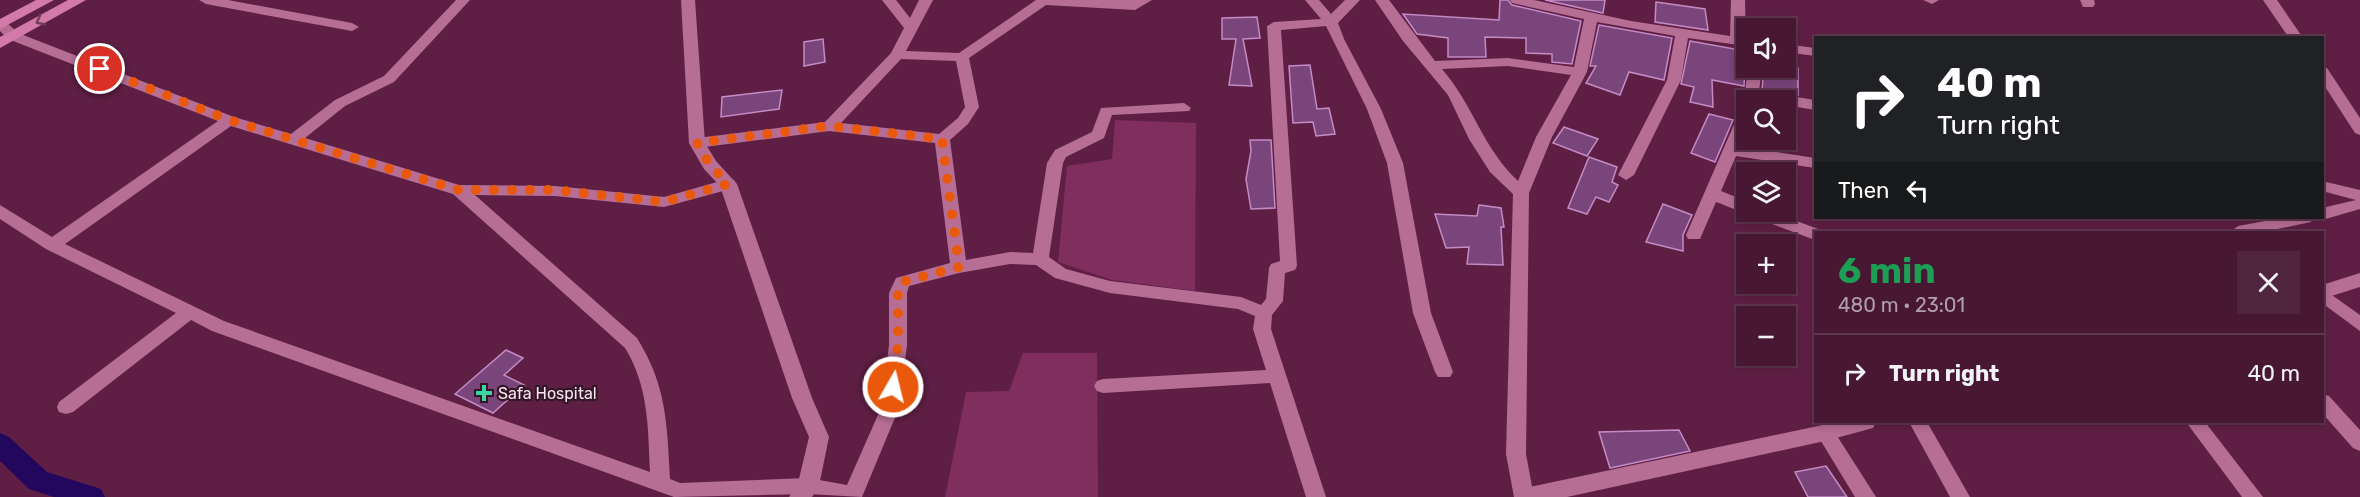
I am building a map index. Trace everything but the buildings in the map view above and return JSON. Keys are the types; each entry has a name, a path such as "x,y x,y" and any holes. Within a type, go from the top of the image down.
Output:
{"highway":[{"path":"0,25 47,0"},
{"path":"7,39 79,0"}],"street":[{"path":"206,0 352,27"},
{"path":"296,138 340,103 381,86 463,0"},
{"path":"688,0 697,143 710,165 728,184 802,398 819,437 804,492"},
{"path":"889,0 911,28"},
{"path":"829,126 897,56 926,0"},
{"path":"897,56 963,57 1044,1 1135,6 1145,0"},
{"path":"1311,0 1331,22 1337,39 1374,108 1395,163 1405,208 1422,313 1444,372"},
{"path":"1316,497 1262,329 1264,313 1274,302 1277,268 1289,266 1274,26 1331,22 1353,0"},
{"path":"1382,0 1408,38 1455,93 1477,139 1495,168 1521,193"},
{"path":"1516,0 1591,18 1736,41"},
{"path":"1738,0 1740,18"},
{"path":"2270,0 2295,36"},
{"path":"1591,18 1580,72 1544,137 1521,193 1516,454 1524,497 1825,433 1862,423"},
{"path":"0,25 7,39 229,120 296,138 459,190 555,190 664,202 728,184"},
{"path":"1626,175 1674,80 1682,34"},
{"path":"1796,49 1814,52"},
{"path":"697,143 829,126 942,139 963,122 972,107 963,57"},
{"path":"1431,65 1508,62 1580,72"},
{"path":"2324,74 2360,130"},
{"path":"1796,103 1814,105"},
{"path":"1040,259 1055,163 1060,154 1099,135 1106,111 1184,108"},
{"path":"52,245 229,120"},
{"path":"942,139 959,267"},
{"path":"1694,235 1736,139"},
{"path":"1732,150 1814,163"},
{"path":"2324,186 2360,195"},
{"path":"459,190 631,344 645,363 654,388 660,481"},
{"path":"1712,194 1736,203"},
{"path":"2324,213 2360,204"},
{"path":"0,211 52,245 218,326 660,481 680,491 804,492 852,496 890,408 898,345 898,292 902,282 959,267 1010,258 1040,259 1061,274 1110,287 1241,303 1264,313"},
{"path":"2243,231 2300,219"},
{"path":"1783,222 1814,234"},
{"path":"2324,292 2360,280"},
{"path":"2324,295 2360,324"},
{"path":"66,407 189,312"},
{"path":"1102,386 1277,376"},
{"path":"2324,403 2360,443"},
{"path":"1919,423 1959,497"},
{"path":"2196,423 2253,497"},
{"path":"1825,433 1866,497"}],"shaded area":[{"path":"1115,120 1196,123 1195,291 1112,280 1058,262 1067,166 1112,159"},
{"path":"1023,353 1097,353 1098,497 945,497 966,392 1009,391"}],"waterway":[{"path":"0,444 38,481 92,497"}],"place":[{"name":"Safa Hospital","path":"484,393"}],"route":[{"path":"100,69 229,120 296,138 459,190 555,190 664,202 728,184 710,165 697,143 829,126 942,139 959,267 902,282 898,292 898,345 893,387"}]}
